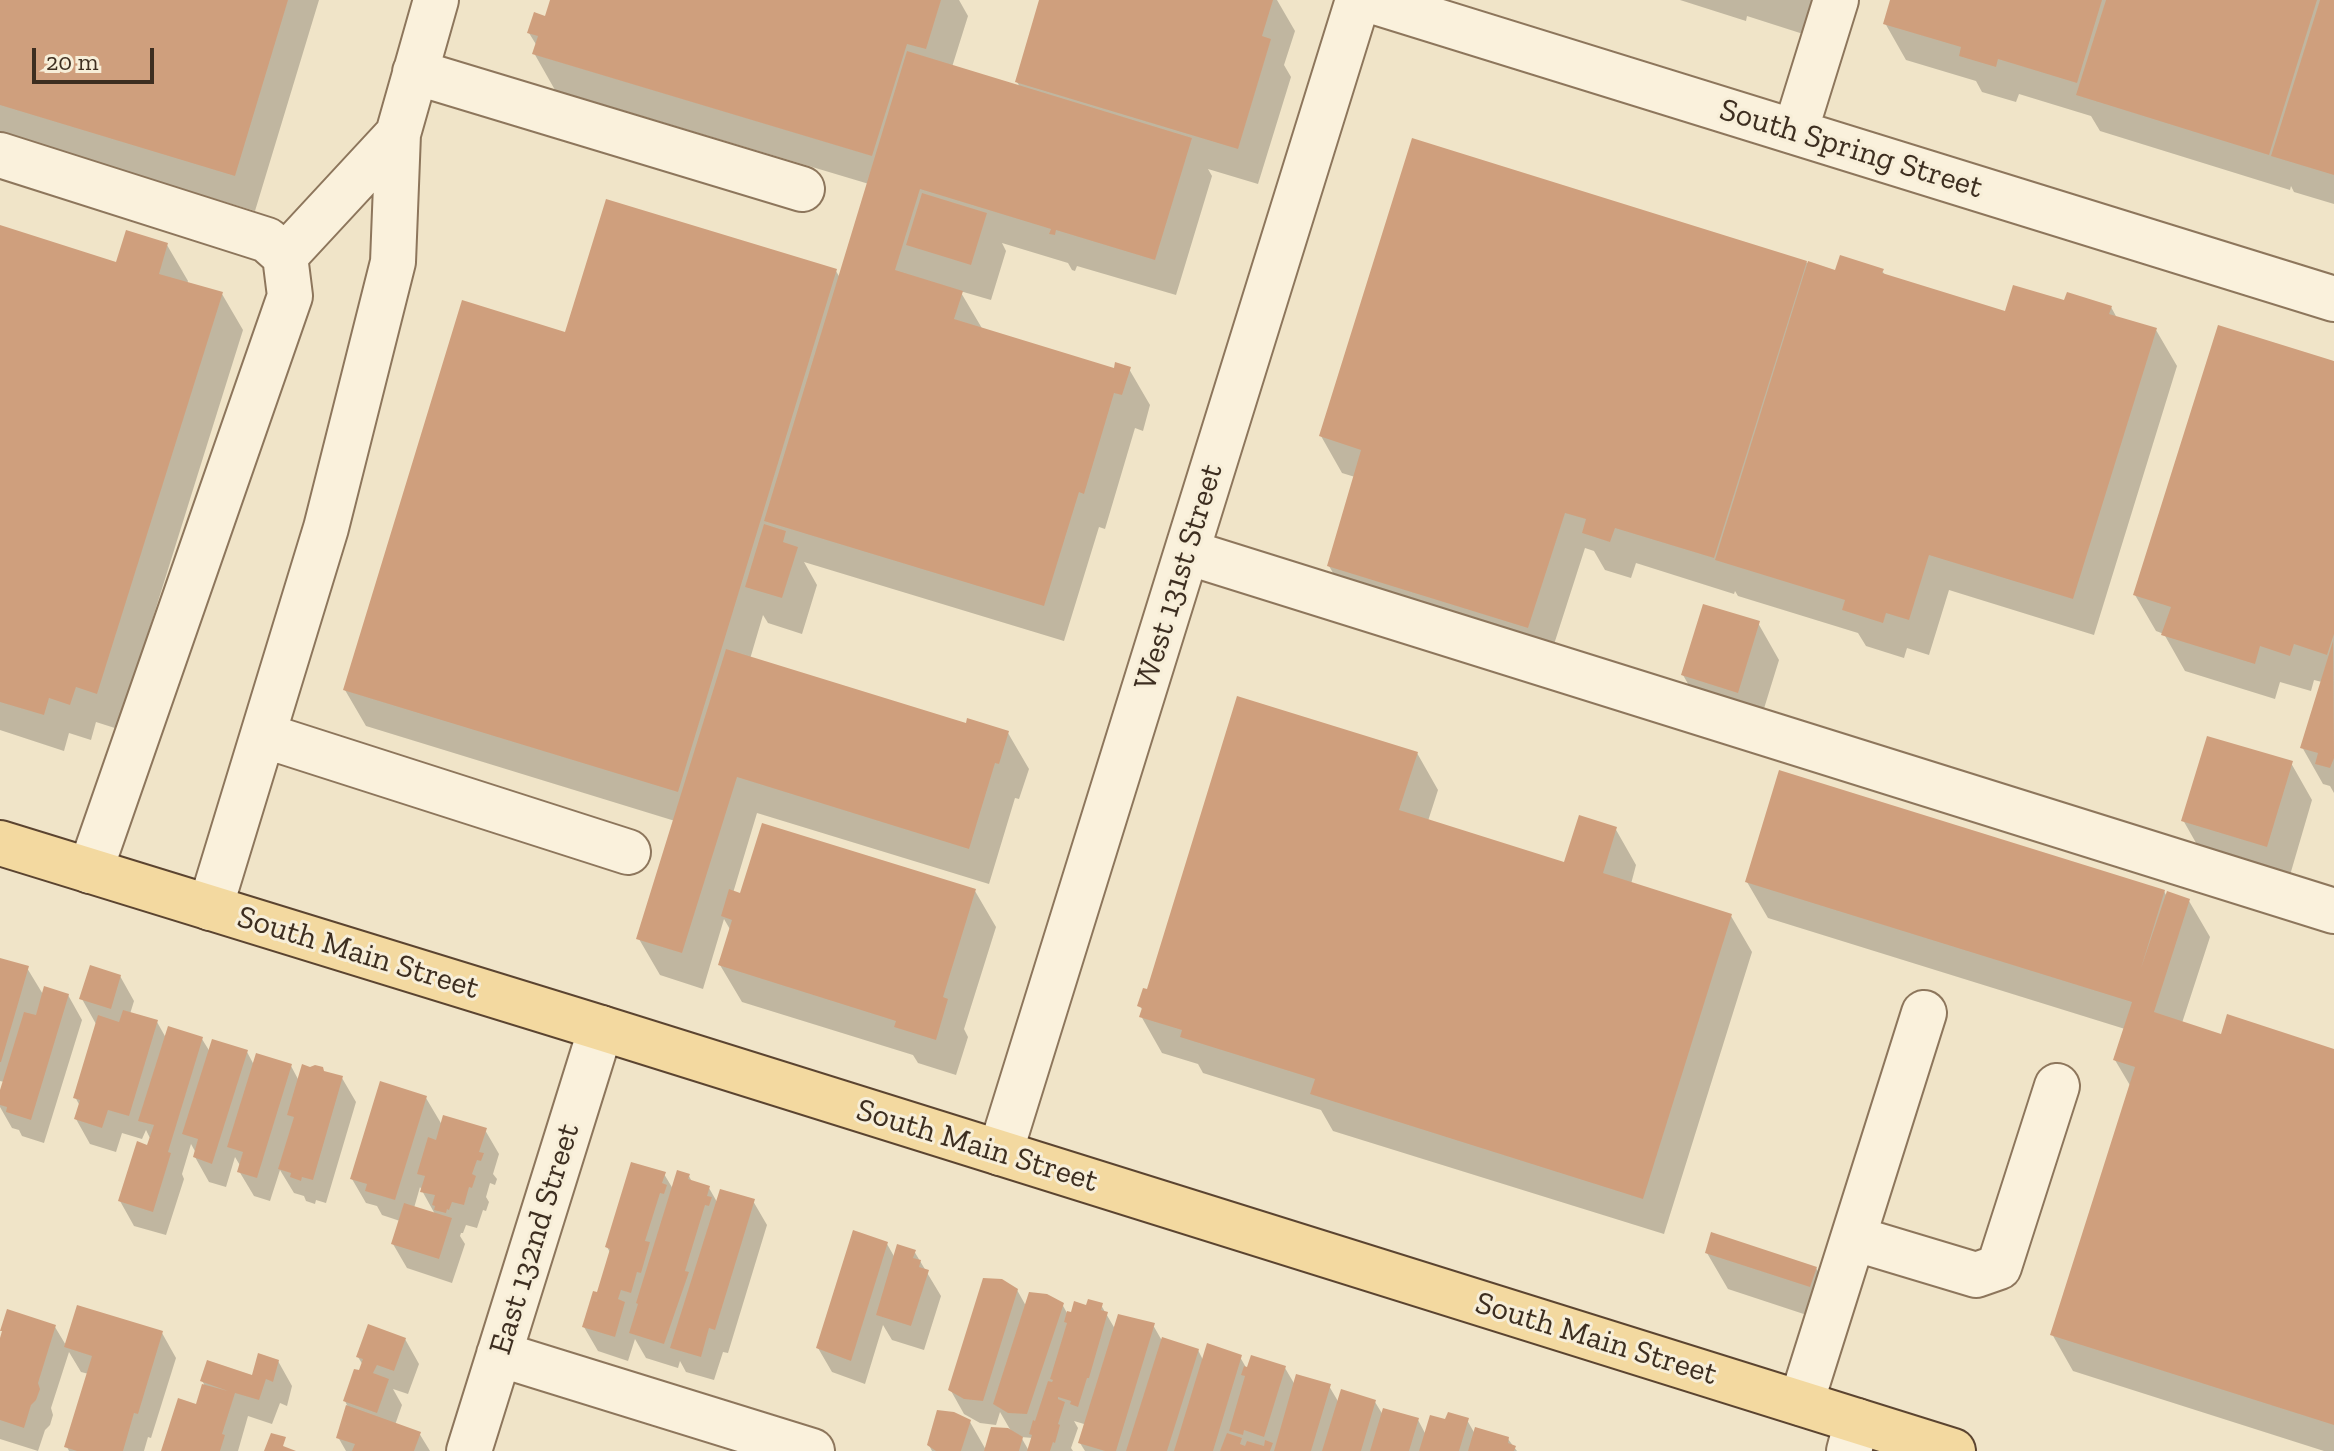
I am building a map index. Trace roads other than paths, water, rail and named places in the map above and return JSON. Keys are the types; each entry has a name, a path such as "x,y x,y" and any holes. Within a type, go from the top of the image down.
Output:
{"main road":[{"name":"South Main Street","path":"0,843 1801,1403 1853,1436 1953,1451"}],"street":[{"path":"210,908 326,528 393,262 398,134 436,0"},
{"name":"West 131st Street","path":"1000,1153 1358,0"},
{"name":"South Spring Street","path":"1369,0 2334,299"},
{"path":"1795,132 1836,0"},
{"path":"415,72 802,189"},
{"path":"285,256 398,134"},
{"path":"0,155 267,240 285,256 290,296 90,871"},
{"path":"1187,552 2334,911"},
{"path":"263,735 628,852"},
{"path":"1801,1403 1924,1013"},
{"name":"East 132nd Street","path":"469,1451 601,1028"},
{"path":"1853,1238 1976,1275 1999,1267 2057,1086"},
{"path":"499,1354 812,1451"}]}
